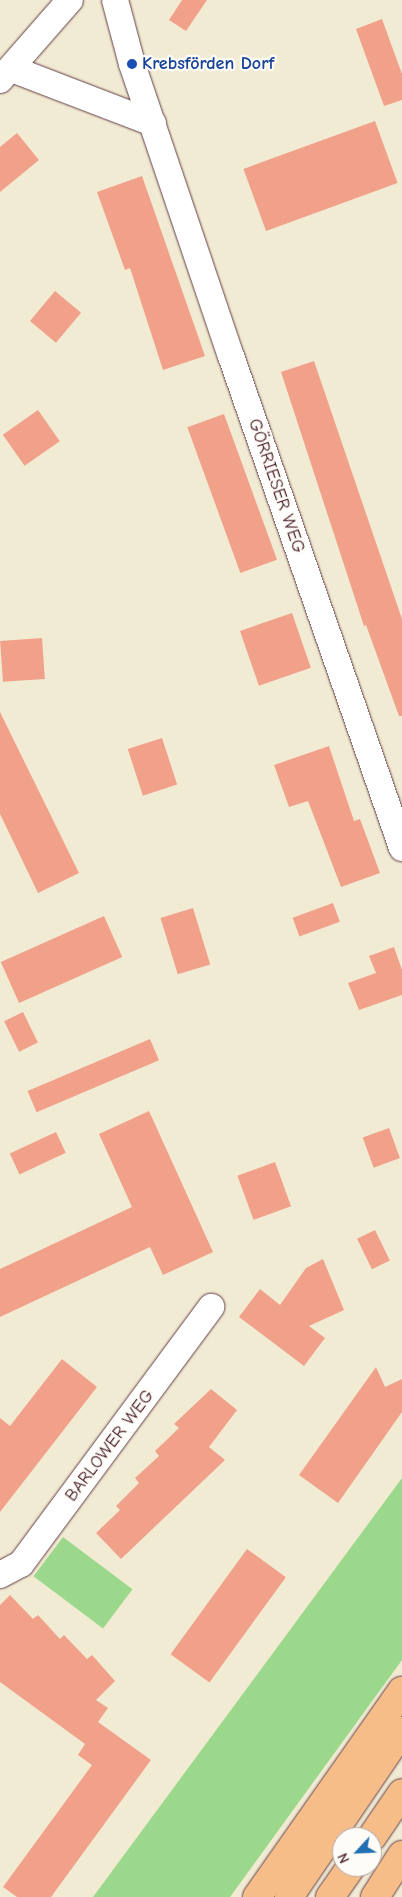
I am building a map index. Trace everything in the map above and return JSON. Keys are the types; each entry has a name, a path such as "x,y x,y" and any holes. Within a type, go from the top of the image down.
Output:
{"highway":[{"path":"258,1897 402,1691"},
{"path":"289,1897 402,1731"},
{"path":"379,1827 402,1793"},
{"path":"374,1897 402,1855"},
{"path":"330,1897 344,1877"}],"street":[{"path":"70,0 6,75 153,123"},
{"name":"GÖRRIESER WEG","path":"115,0 153,123 402,848"},
{"name":"BARLOWER WEG","path":"0,1575 21,1564 211,1307"}],"green space":[{"path":"402,1478 402,1660 230,1897 93,1897"},
{"path":"63,1537 132,1589 103,1628 34,1576"}],"building":[{"path":"182,0 207,0 186,31 169,20"},
{"path":"382,19 402,74 402,100 384,106 356,29"},
{"path":"375,121 398,183 266,231 243,169"},
{"path":"17,133 39,160 0,192 0,147"},
{"path":"142,176 205,356 163,370 130,268 125,270 97,192"},
{"path":"55,291 81,313 56,343 30,321"},
{"path":"314,361 402,619 402,716 399,716 366,625 364,626 281,372"},
{"path":"38,410 60,441 25,466 3,435"},
{"path":"224,414 277,560 240,573 187,427"},
{"path":"292,613 311,668 259,686 240,631"},
{"path":"42,638 45,679 3,682 0,641"},
{"path":"0,712 79,873 38,893 0,814"},
{"path":"162,738 177,785 143,796 128,749"},
{"path":"329,746 354,821 360,819 380,873 341,887 308,801 289,807 274,765"},
{"path":"333,903 340,922 299,937 293,918"},
{"path":"193,908 210,964 178,974 160,918"},
{"path":"104,916 122,957 19,1003 1,962"},
{"path":"394,947 402,970 402,995 359,1010 348,983 376,973 369,956"},
{"path":"23,1012 38,1043 19,1052 4,1021"},
{"path":"150,1039 159,1060 37,1112 28,1091"},
{"path":"149,1111 213,1252 163,1275 150,1247 0,1317 0,1269 132,1207 99,1134"},
{"path":"389,1128 400,1158 374,1168 363,1138"},
{"path":"56,1132 66,1153 19,1174 10,1154"},
{"path":"275,1162 291,1206 253,1220 237,1176"},
{"path":"375,1230 390,1261 372,1269 357,1239"},
{"path":"323,1259 344,1310 309,1326 325,1338 304,1366 239,1317 260,1289 280,1305 306,1268"},
{"path":"62,1359 97,1387 0,1512 0,1418 10,1426"},
{"path":"376,1367 385,1387 402,1379 402,1412 338,1503 299,1475"},
{"path":"211,1389 237,1410 209,1447 225,1460 121,1559 96,1533 120,1510 116,1506 139,1483 135,1478 159,1456 155,1451 179,1428 174,1424"},
{"path":"247,1549 286,1577 209,1682 171,1654"},
{"path":"10,1595 33,1619 38,1615 60,1639 64,1635 87,1659 92,1655 115,1681 96,1700 108,1708 98,1722 151,1760 51,1897 17,1897 3,1887 92,1765 78,1755 85,1744 0,1682 0,1605"}],"place":[{"name":"Krebsförden Dorf","path":"132,64"}]}
